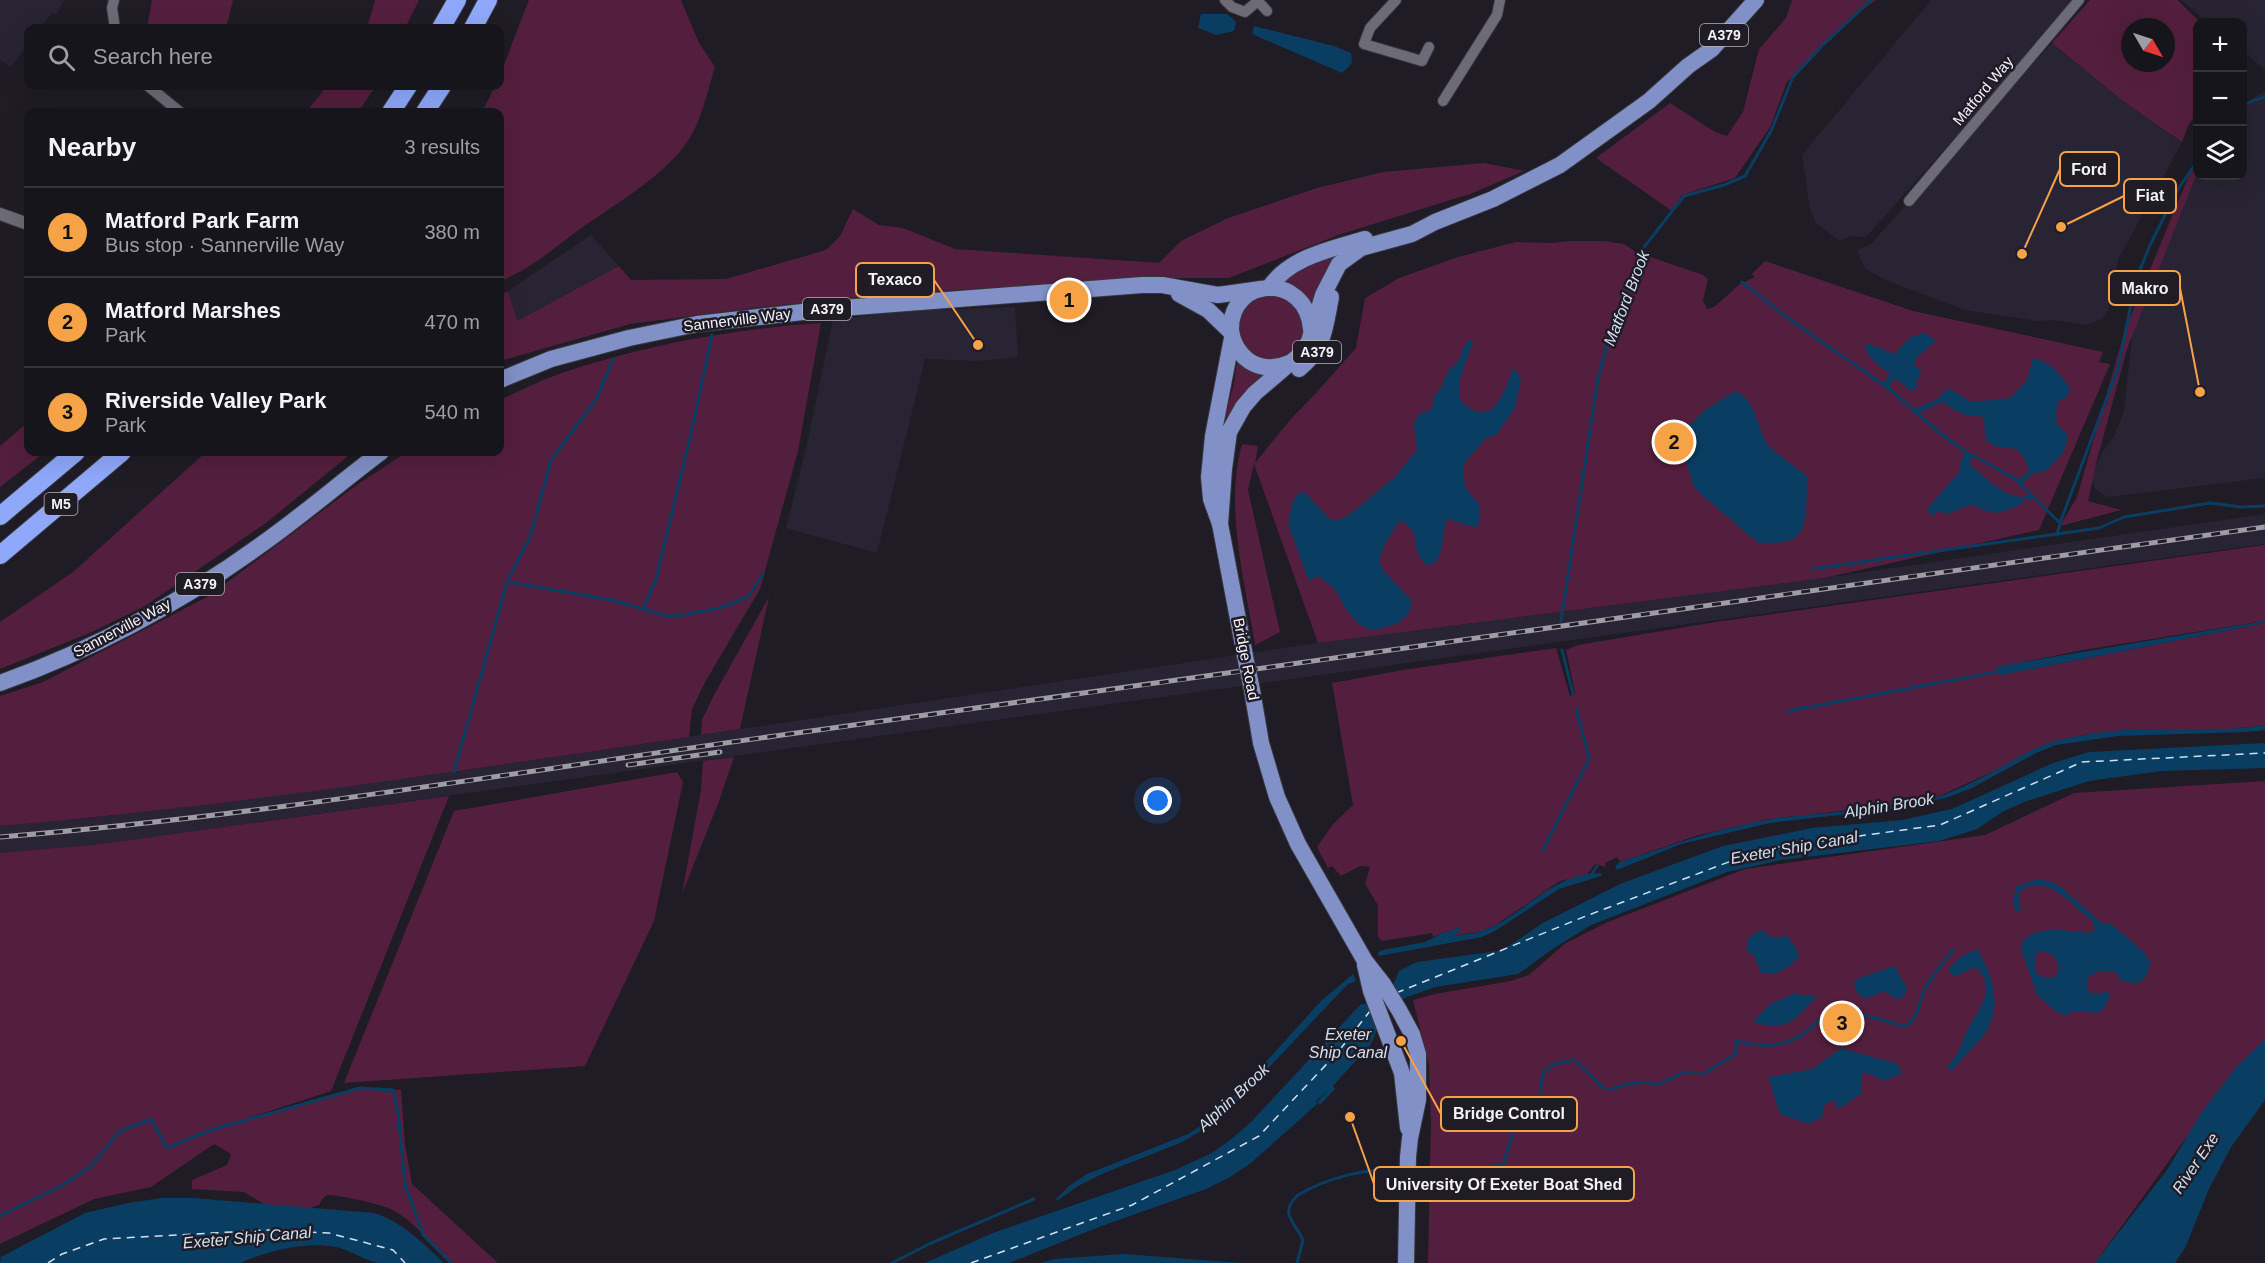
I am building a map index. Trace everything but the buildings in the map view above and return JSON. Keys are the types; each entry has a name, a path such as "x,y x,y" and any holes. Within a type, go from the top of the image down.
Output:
{"highway":[{"path":"443,24 457,0"},
{"path":"475,24 488,0"},
{"path":"394,108 405,90"},
{"path":"428,108 439,90"},
{"name":"M5","path":"0,516 71,456"},
{"name":"M5","path":"0,555 117,456"}],"main road":[{"name":"A379","path":"1688,66 1703,42 1741,0"},
{"name":"A379","path":"1220,524 1229,432 1243,407 1263,386 1303,352 1309,341 1323,295 1340,264 1361,248 1412,234 1435,222 1493,200 1560,165 1641,108 1688,66 1712,49 1756,0"},
{"name":"A379","path":"1293,361 1274,367 1258,365 1244,357 1232,335 1232,320 1240,303 1247,296 1265,288 1285,270 1307,258 1409,226 1435,222"},
{"name":"A379","path":"1227,451 1242,420 1255,403 1316,354 1324,333 1330,298 1342,271 1362,254 1384,243"},
{"name":"Sannerville Way","path":"1162,285 1208,310 1232,335"},
{"name":"Sannerville Way","path":"504,378 514,372 562,356 629,338 697,324 829,309 1045,291 1162,285 1218,295 1265,288"},
{"name":"A379","path":"1265,288 1287,291 1301,300 1310,318 1311,330"},
{"name":"Bridge Road","path":"1232,335 1210,458 1211,500 1220,524 1261,743 1277,797 1299,844 1365,961 1380,993 1390,1039 1402,1073 1410,1138"},
{"name":"Sannerville Way","path":"0,683 70,656 167,605 261,545 376,456"},
{"name":"Bridge Road","path":"1380,993 1399,1010 1412,1035 1418,1054 1418,1100 1408,1157 1406,1261"}],"street":[{"path":"114,0 112,8 114,24"},
{"path":"1225,0 1232,7 1245,12 1258,0 1267,11"},
{"path":"1396,0 1359,42 1422,61 1429,47"},
{"path":"1443,101 1497,15 1500,0"},
{"name":"Matford Way","path":"1909,201 2079,0"},
{"path":"153,90 175,108"},
{"path":"0,214 24,223"}],"shaded area":[{"path":"0,0 64,0 57,14 52,13 43,24 24,24 24,49 11,67 0,60"},
{"path":"152,0 233,0 227,24 148,24"},
{"path":"375,0 419,0 407,24 368,24"},
{"path":"529,0 681,0 699,43 715,67 691,137 675,157 635,191 540,259 504,279 504,108 484,108 493,90 504,90 504,65"},
{"path":"1792,0 1876,0 1846,22 1787,82 1770,127 1735,178 1682,195 1672,211 1596,158 1670,103 1715,132 1727,136 1743,112 1759,49 1786,18"},
{"path":"1931,0 2078,0 1866,237 1851,236 1839,241 1816,223 1810,209 1802,155"},
{"path":"2090,0 2177,0 2196,18 2193,18 2193,119 2182,142 2123,101 2052,43"},
{"path":"2181,0 2265,0 2265,69 2247,55 2247,18 2203,18"},
{"path":"2052,43 2123,101 2182,142 2118,260 2112,290 2108,296 2109,307 2105,315 2100,320 2085,325 2055,320 2037,321 1965,310 1888,281 1865,269 1857,250 1871,244"},
{"path":"324,90 373,90 361,108 309,108"},
{"path":"2265,91 2265,478 2107,497 2095,489 2091,477 2100,456 2114,436 2124,411 2133,328 2193,177 2193,180 2247,180 2247,102"},
{"path":"1484,163 1524,171 1470,194 1341,234 1229,278 1142,278 881,295 752,308 630,324 504,360 504,293 508,291 517,321 619,266 631,280 726,279 826,250 840,236 853,209 879,225 903,228 955,249 1159,263 1181,241 1228,218 1317,188 1383,172"},
{"path":"2193,166 2194,180 2127,349 2088,501 2121,510 2060,526 2077,497 2125,330"},
{"path":"591,235 619,266 517,321 508,291"},
{"path":"1604,241 1624,244 1636,252 1703,275 1708,279 1703,300 1707,309 1714,307 1740,284 1755,277 1752,274 1765,261 1913,311 2103,352 2099,362 2110,364 2039,530 1824,578 1318,643 1254,464 1248,490 1280,632 1255,645 1236,519 1237,469 1242,444 1258,446 1255,463 1290,420 1356,348 1365,298 1399,278 1458,257 1516,242"},
{"path":"1342,252 1316,308 1283,283 1300,268"},
{"path":"1272,295 1285,297 1300,310 1305,328 1303,341 1290,356 1272,361 1259,359 1244,346 1239,328 1241,315 1254,300"},
{"path":"1015,307 1018,357 978,361 925,359 877,553 786,528 806,448 833,320 905,311"},
{"path":"821,323 798,451 760,589 705,682 692,709 689,737 259,798 0,826 0,696 43,682 209,596 358,484 401,456 504,456 504,398 529,386 591,364 655,347 721,334"},
{"path":"1238,358 1266,375 1219,432 1233,388"},
{"path":"24,425 24,456 40,456 0,487 0,446"},
{"path":"202,456 348,456 266,523 145,606 92,632 0,669 0,622 73,572"},
{"path":"2265,514 2265,544 101,844 0,853 0,826 100,817 454,772 1317,643 1824,578"},
{"path":"2265,545 2265,621 2083,650 1998,667 2032,669 2265,623 2265,725 2222,730 2082,735 2037,748 2014,762 1937,797 1904,804 1770,819 1699,835 1620,862 1617,857 1605,863 1606,867 1595,864 1587,875 1560,881 1496,925 1483,931 1452,936 1461,929 1447,931 1433,937 1432,933 1382,941 1378,937 1378,905 1365,884 1370,867 1360,866 1341,876 1332,866 1328,868 1317,847 1333,824 1353,805 1332,683 1403,670 1556,648 1570,696 1575,693 1566,650 1578,645 1716,622"},
{"path":"769,597 740,729 701,735 702,720 714,695"},
{"path":"734,757 682,894 701,790 703,761"},
{"path":"677,772 683,782 654,921 585,1066 344,1083 454,811"},
{"path":"2265,781 2265,1045 2219,1092 2095,1263 1428,1263 1431,1124 1429,1065 1413,1000 1511,981 1529,975 1566,943 1608,922 1745,869 1985,835 2074,793"},
{"path":"449,796 331,1091 233,1123 360,1088 401,1090 405,1145 412,1184 498,1263 452,1263 424,1234 400,1214 371,1203 328,1195 319,1205 300,1211 271,1208 244,1192 192,1189 192,1180 227,1165 231,1154 214,1144 151,1187 94,1199 0,1244 0,853 101,844"}],"water":[{"path":"1201,14 1227,14 1236,22 1234,31 1216,35 1198,28"},
{"path":"1254,26 1334,46 1351,53 1352,63 1342,73 1252,34"},
{"path":"1924,333 1936,341 1917,357 1914,365 1921,371 1916,383 1918,386 1912,392 1895,378 1888,388 1882,385 1890,374 1871,358 1864,346 1870,344 1894,354 1911,337"},
{"path":"1469,340 1473,341 1459,386 1461,401 1466,405 1477,412 1492,409 1503,394 1513,369 1521,380 1515,408 1496,435 1486,438 1463,465 1465,488 1480,505 1480,521 1475,527 1447,520 1438,558 1435,563 1427,565 1418,554 1410,528 1404,522 1398,523 1388,538 1380,558 1385,572 1411,600 1410,608 1408,614 1398,623 1370,631 1355,621 1335,589 1318,576 1309,581 1288,524 1292,504 1299,492 1305,493 1330,519 1340,519 1349,515 1396,476 1417,449 1414,425 1419,414 1431,410 1435,395 1441,388 1448,371 1460,359 1462,350"},
{"path":"2033,358 2055,369 2070,389 2066,398 2060,400 2056,412 2057,425 2067,434 2068,438 2063,453 2046,471 2034,473 2020,485 2017,481 2029,471 2026,461 2017,449 1993,446 1985,439 1984,417 1961,414 1942,402 1917,414 1912,410 1936,400 1946,389 1950,389 1971,402 2010,398 2027,380"},
{"path":"1734,392 1741,394 1750,404 1769,446 1807,476 1807,501 1802,529 1792,540 1758,543 1695,489 1685,460 1683,432 1706,409"},
{"path":"1966,452 1973,456 1969,464 1998,487 2014,496 2030,495 2033,497 2005,511 1988,512 1972,506 1947,513 1937,511 1931,516 1927,509 1960,471 1961,459"},
{"path":"2265,621 2265,623 2032,669 2000,675 1998,673 1998,667 2005,665"},
{"path":"2265,725 2265,730 2246,732 2118,736 2056,745 2036,753 1972,788 1946,798 1890,809 1770,823 1681,844 1617,870 1615,866 1620,862 1677,843 1752,823 1792,816 1874,809 1934,798 1973,782 2036,748 2068,738 2125,730 2219,729"},
{"name":"Exeter Ship Canal","path":"2265,743 2265,768 2161,771 2089,781 2024,802 2004,811 1977,829 1939,841 1781,860 1727,872 1591,925 1518,974 1435,987 1402,999 1387,1008 1371,1044 1333,1086 1335,1089 1320,1105 1317,1102 1328,1090 1316,1101 1317,1104 1251,1163 1206,1189 1099,1227 1009,1263 925,1263 993,1233 1175,1170 1210,1154 1251,1122 1361,1004 1366,1004 1393,985 1399,971 1417,962 1498,951 1541,924 1620,884 1723,846 1812,828 1902,820 1952,809 2053,763 2089,752"},
{"path":"1601,873 1601,876 1559,889 1482,937 1379,956 1378,952 1383,950 1425,942 1447,931 1450,932 1458,926 1461,929 1453,936 1484,930 1507,918 1557,885 1585,874"},
{"path":"2037,879 2060,886 2103,924 2110,923 2143,951 2151,962 2146,976 2138,983 2123,982 2114,971 2096,972 2087,979 2088,990 2093,994 2108,992 2110,995 2103,1009 2096,1013 2072,1011 2066,1016 2057,1012 2037,995 2021,949 2024,939 2047,930 2089,933 2095,929 2093,922 2057,892 2037,885 2027,887 2018,894 2021,910 2015,911 2013,898 2017,886","holes":["2043,951 2052,955 2057,963 2059,970 2054,977 2047,978 2038,975 2035,969 2036,954"]},
{"path":"1761,930 1773,938 1787,936 1796,948 1799,956 1787,968 1771,974 1760,972 1755,957 1746,949 1749,937"},
{"path":"1977,949 1988,970 1994,992 1993,1015 1983,1036 1952,1071 1947,1068 1958,1052 1984,1001 1986,983 1975,967 1954,977 1948,970 1960,957"},
{"path":"1894,966 1907,988 1904,997 1896,999 1884,991 1870,997 1861,997 1856,991 1854,984 1859,978"},
{"name":"Alphin Brook","path":"1353,974 1356,981 1348,984 1239,1099 1208,1127 1180,1143 1104,1173 1078,1186 1057,1201 1056,1199 1069,1186 1087,1174 1188,1134 1202,1125 1242,1088 1321,1001"},
{"path":"1793,994 1816,996 1789,1022 1773,1026 1753,1021 1772,1003"},
{"name":"River Exe","path":"2265,1039 2265,1100 2231,1147 2209,1189 2185,1248 2175,1263 2095,1263 2167,1170 2201,1113 2237,1066"},
{"path":"1841,1048 1898,1064 1902,1073 1884,1081 1870,1074 1862,1074 1861,1094 1838,1109 1834,1100 1824,1105 1822,1117 1809,1124 1780,1114 1768,1077 1812,1069"},
{"name":"Exeter Ship Canal","path":"162,1198 194,1198 374,1213 403,1227 444,1263 379,1263 340,1248 316,1245 276,1250 241,1263 0,1263 1,1257 85,1213"},
{"path":"1124,1254 1241,1263 1041,1263 1054,1259"}],"waterway":[{"name":"Matford Brook","path":"1561,621 1598,378 1611,329 1621,317 1623,296 1636,274 1641,251 1684,196 1724,185 1745,176 1771,131 1793,77 1871,0"},
{"path":"2247,104 2265,97"},
{"path":"2060,523 2118,368 2136,280 2150,245 2178,189 2193,167"},
{"path":"1742,282 1789,319 1888,388 1941,434 1966,452 2014,478 2060,523 2057,535"},
{"path":"643,609 656,579 712,335"},
{"path":"454,772 507,582 530,537 551,460 597,398 613,359"},
{"path":"1812,569 2099,528 2124,517 2210,503 2241,507 2265,506"},
{"path":"508,582 612,600 667,616 678,616 719,608 748,597 763,574"},
{"name":"Matford Brook","path":"1562,650 1573,694"},
{"path":"1788,711 2001,671"},
{"name":"Matford Brook","path":"1543,850 1589,759 1576,708"},
{"path":"1590,877 1597,866"},
{"path":"1415,1169 1458,1170 1503,1165 1514,1129 1530,1129 1537,1119 1540,1112 1542,1078 1544,1073 1557,1063 1574,1060 1604,1088 1612,1089 1627,1084 1647,1082 1658,1085 1685,1072 1705,1073 1736,1054 1736,1041 1756,1045 1784,1043 1801,1035 1828,1015 1857,1014 1905,1026 1915,1016 1926,987 1953,950"},
{"path":"0,1216 63,1185 90,1167 120,1131 151,1119 167,1148 211,1130 360,1088 393,1090 398,1112 405,1184 423,1235 451,1263"},
{"path":"1297,1263 1303,1240 1290,1218 1289,1207 1298,1195 1322,1183 1349,1175 1375,1170 1402,1169"},
{"path":"892,1263 929,1244 1034,1199"}],"ferry route":[{"path":"1396,993 1586,916 1763,849 1940,825 2082,762 2265,753"},
{"path":"971,1263 1132,1205 1259,1136 1338,1052 1370,1011"},
{"path":"48,1263 62,1254 104,1239 267,1230 329,1233 393,1250 405,1263"}],"railway":[{"path":"0,837 194,817 388,792 2265,527"},
{"path":"628,765 720,752"}],"place":[{"name":"Fiat","path":"2061,227"},
{"name":"Ford","path":"2022,254"},
{"name":"Matford Park Farm","path":"1069,300"},
{"name":"Texaco","path":"978,345"},
{"name":"Makro","path":"2200,392"},
{"name":"Matford Marshes","path":"1674,442"},
{"name":"Riverside Valley Park","path":"1842,1023"},
{"name":"Bridge Control","path":"1401,1041"},
{"name":"University Of Exeter Boat Shed","path":"1350,1117"}]}
